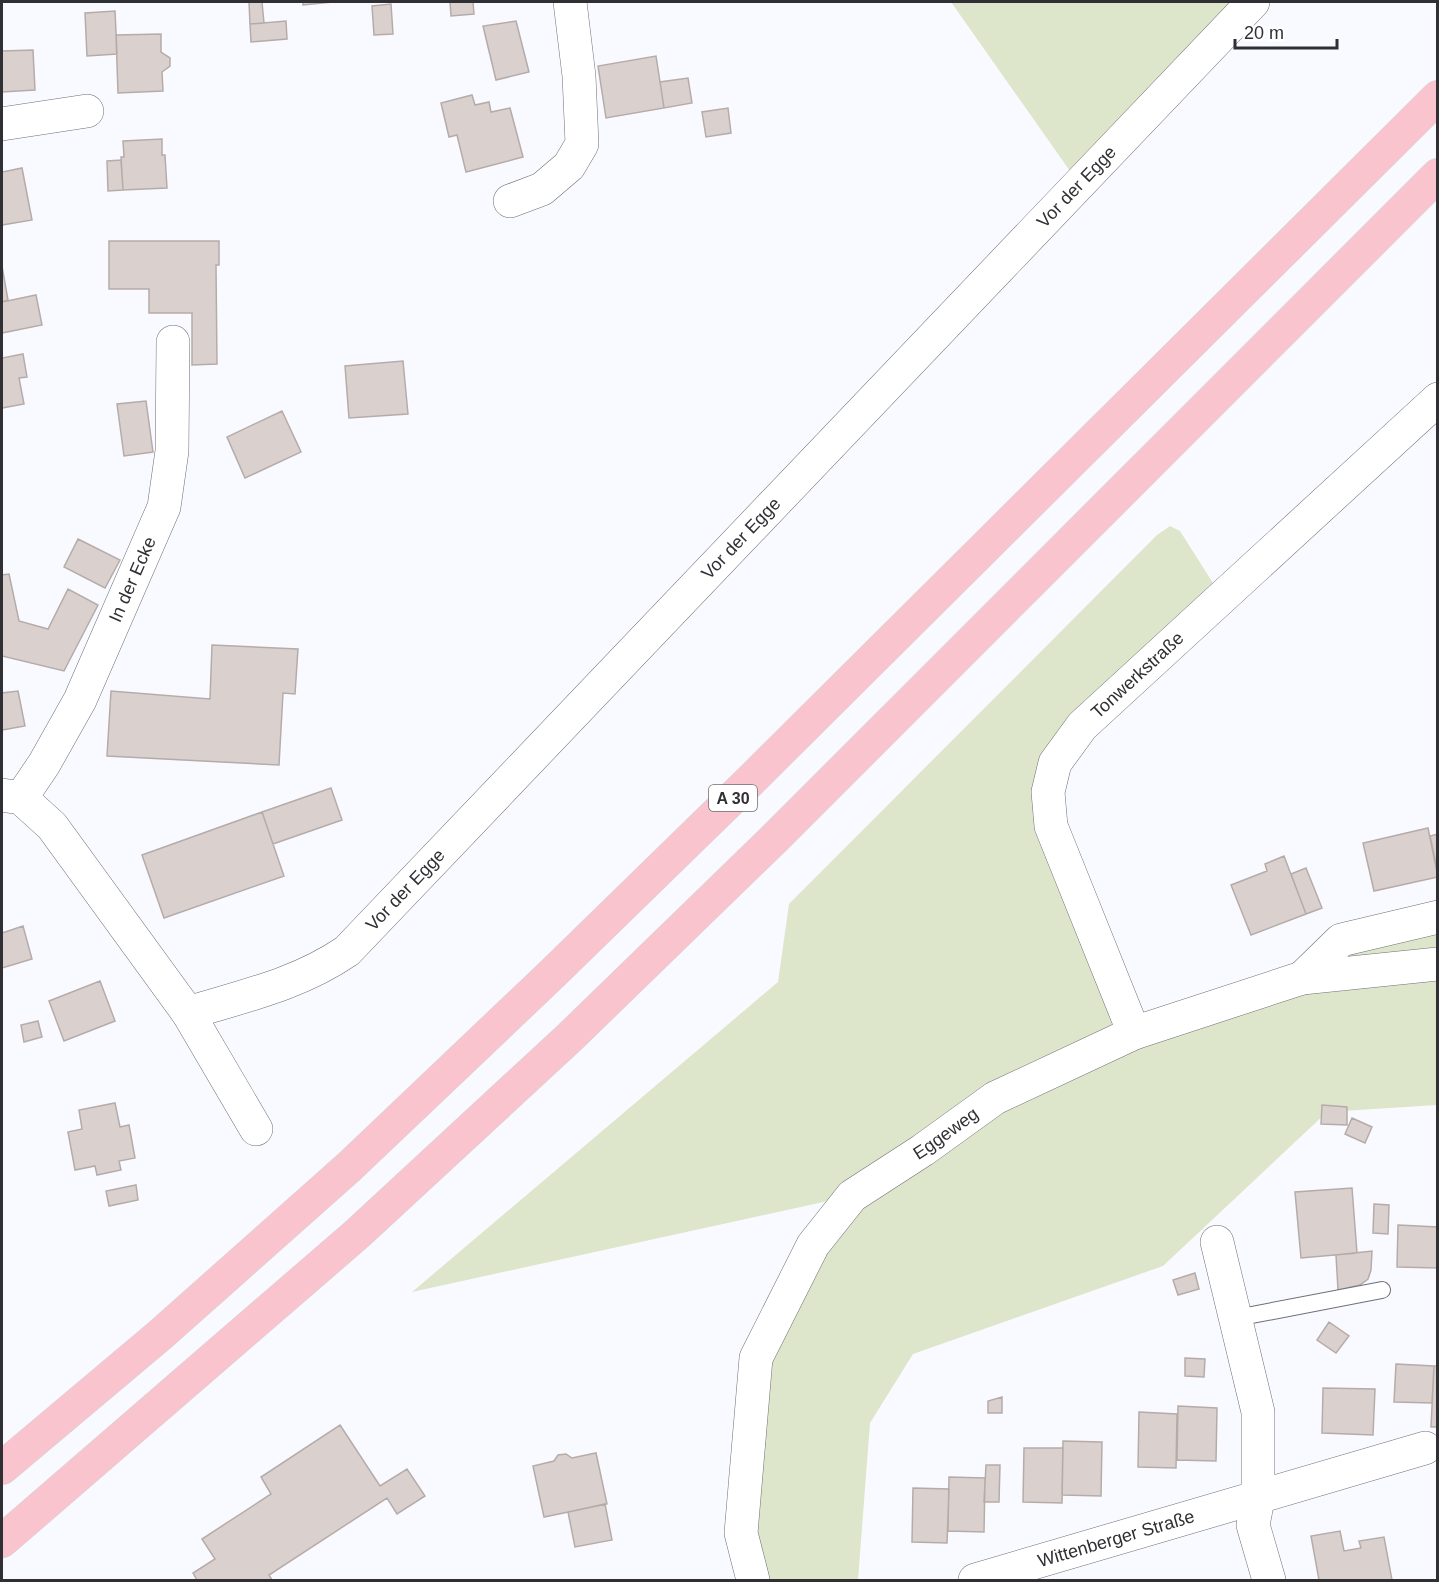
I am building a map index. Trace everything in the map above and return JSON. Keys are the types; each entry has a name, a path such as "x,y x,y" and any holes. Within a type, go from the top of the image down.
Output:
{"highway":[{"name":"A 30","path":"2,1468 160,1335 349,1167 552,974 750,781 1437,97"},
{"path":"2,1541 357,1234 570,1037 792,822 1437,175"}],"street":[{"path":"510,201 542,189 569,166 582,144 579,76 570,2"},
{"name":"Vor der Egge","path":"188,1013 297,980 347,951 1253,2"},
{"path":"2,124 87,111"},
{"name":"In der Ecke","path":"11,796 44,764 80,700 164,507 172,451 173,342"},
{"name":"Tonwerkstraße","path":"1134,1033 1051,826 1048,792 1055,763 1082,726 1437,399"},
{"path":"11,796 52,826 188,1013 256,1129"},
{"path":"1302,978 1341,940 1437,917"},
{"name":"Eggeweg","path":"753,1581 741,1533 756,1358 813,1245 852,1196 923,1150 995,1098 1134,1033 1302,978 1437,964"},
{"path":"1217,1242 1258,1412 1258,1498 1253,1525 1269,1581"},
{"name":"Wittenberger Straße","path":"975,1581 1425,1448"}],"lane":[{"path":"1236,1318 1382,1290"}],"green space":[{"path":"951,2 1234,2 1070,171"},
{"path":"1170,526 1180,531 1220,594 1044,758 1140,1034 1339,948 1437,923 1437,1105 1327,1112 1163,1266 913,1354 870,1423 858,1580 765,1580 752,1531 764,1362 821,1252 878,1190 412,1292 778,982 789,904 1157,535"}],"building":[{"path":"249,2 262,2 264,23 250,24"},
{"path":"303,2 333,2 303,5"},
{"path":"450,2 473,2 474,14 451,16"},
{"path":"391,4 393,34 374,35 372,6"},
{"path":"115,11 117,54 87,56 85,13"},
{"path":"286,21 287,39 251,42 250,24"},
{"path":"516,21 529,72 496,80 483,26"},
{"path":"161,34 161,52 170,58 170,66 162,72 163,91 118,93 116,35"},
{"path":"33,50 35,90 2,92 2,51"},
{"path":"656,56 664,108 606,118 598,66"},
{"path":"688,78 692,103 664,108 660,82"},
{"path":"472,95 475,105 489,102 491,112 510,108 523,157 466,172 457,135 449,137 441,103"},
{"path":"728,108 731,133 706,137 702,112"},
{"path":"162,139 167,188 123,190 121,157 124,157 123,141"},
{"path":"121,160 123,190 108,191 107,161"},
{"path":"22,168 32,220 2,225 2,172"},
{"path":"109,241 219,241 219,265 216,265 217,364 192,365 192,313 149,313 149,289 109,289"},
{"path":"2,266 8,300 2,302"},
{"path":"36,295 42,325 2,333 2,302"},
{"path":"23,354 27,377 19,378 24,404 2,408 2,358"},
{"path":"403,361 408,414 349,418 345,366"},
{"path":"146,401 153,452 124,456 117,404"},
{"path":"282,411 301,452 245,478 227,437"},
{"path":"78,539 120,560 105,588 64,567"},
{"path":"9,574 19,621 48,629 68,589 98,605 64,671 2,656 2,575"},
{"path":"212,645 298,649 295,694 283,693 279,765 107,756 111,691 210,699"},
{"path":"18,691 25,726 2,730 2,693"},
{"path":"331,788 342,820 273,844 262,812"},
{"path":"262,812 284,876 164,918 142,855"},
{"path":"1428,828 1438,877 1374,891 1363,843"},
{"path":"1438,834 1438,869 1437,869 1430,836"},
{"path":"1284,856 1306,914 1251,935 1231,885 1267,871 1265,864"},
{"path":"1306,868 1322,908 1306,914 1291,874"},
{"path":"23,926 32,959 2,968 2,933"},
{"path":"100,981 115,1021 64,1041 49,1001"},
{"path":"38,1021 42,1037 24,1042 21,1025"},
{"path":"115,1103 120,1127 129,1125 135,1158 119,1161 121,1170 97,1175 95,1166 75,1170 68,1132 82,1129 79,1110"},
{"path":"1322,1105 1347,1107 1347,1125 1321,1124"},
{"path":"1352,1118 1372,1127 1365,1143 1345,1134"},
{"path":"136,1185 138,1200 109,1206 106,1191"},
{"path":"1352,1188 1357,1253 1301,1258 1295,1192"},
{"path":"1374,1204 1389,1205 1388,1234 1373,1233"},
{"path":"1398,1225 1438,1227 1438,1268 1397,1267"},
{"path":"1372,1251 1368,1279 1360,1285 1338,1290 1336,1255"},
{"path":"1195,1273 1199,1289 1178,1295 1173,1280"},
{"path":"1329,1322 1349,1336 1336,1353 1317,1340"},
{"path":"1185,1358 1205,1359 1204,1377 1185,1376"},
{"path":"1396,1364 1434,1366 1432,1403 1394,1402"},
{"path":"1434,1366 1438,1366 1438,1427 1431,1427"},
{"path":"1323,1388 1375,1389 1373,1435 1322,1433"},
{"path":"1002,1397 1002,1413 988,1413 988,1401"},
{"path":"1178,1406 1217,1408 1216,1461 1177,1460"},
{"path":"1139,1412 1177,1414 1176,1468 1138,1467"},
{"path":"340,1425 380,1486 407,1469 425,1496 397,1514 387,1498 269,1575 272,1580 197,1580 193,1573 215,1559 202,1539 271,1494 261,1477"},
{"path":"1063,1441 1102,1442 1101,1496 1062,1495"},
{"path":"1024,1448 1063,1448 1062,1503 1023,1502"},
{"path":"596,1453 607,1504 544,1517 533,1466 554,1461 558,1455 566,1454 572,1458"},
{"path":"986,1465 1000,1465 999,1502 984,1502"},
{"path":"949,1477 985,1478 984,1532 948,1531"},
{"path":"913,1488 949,1489 947,1543 912,1542"},
{"path":"605,1504 612,1540 575,1547 568,1512"},
{"path":"1340,1531 1344,1551 1361,1548 1359,1541 1384,1537 1392,1580 1319,1580 1311,1536"}]}
